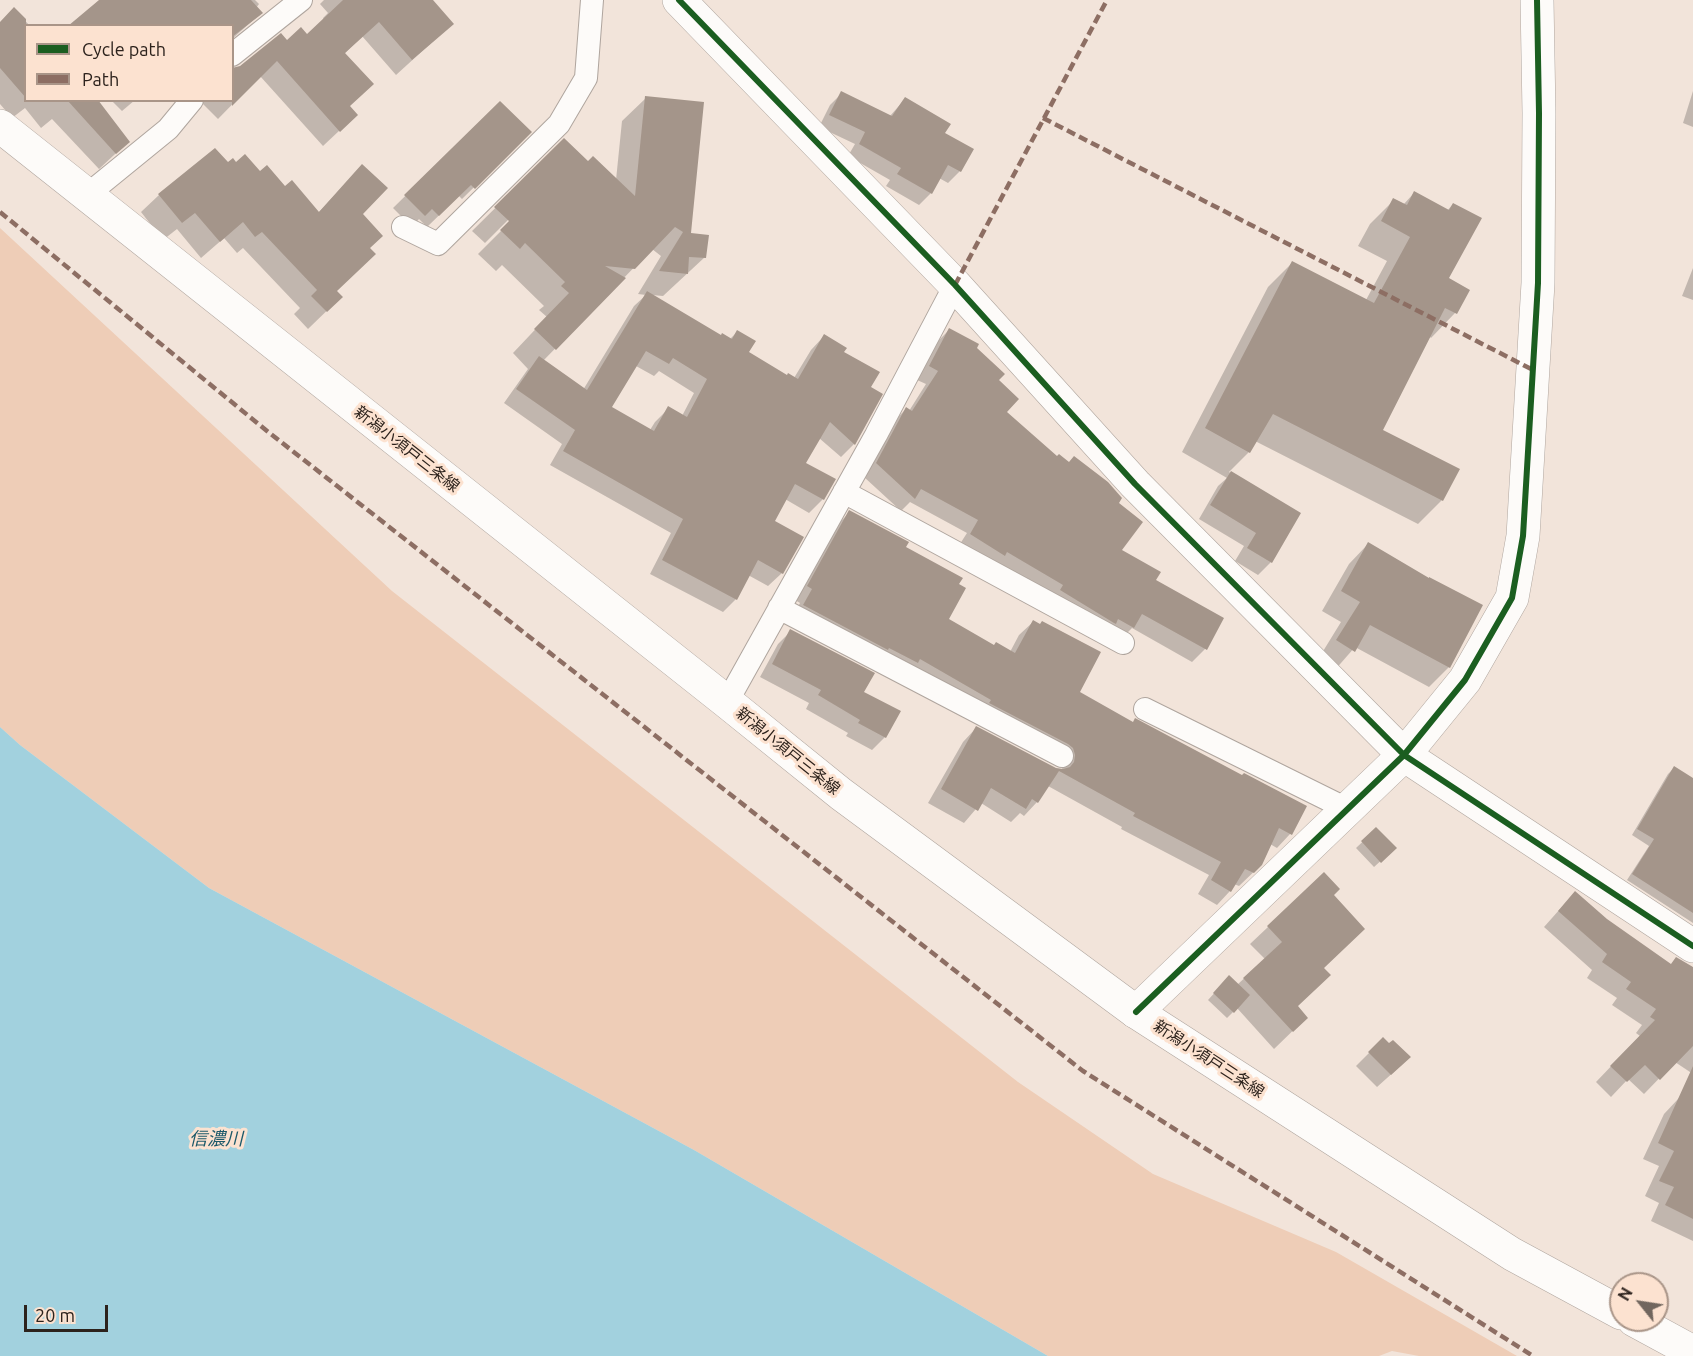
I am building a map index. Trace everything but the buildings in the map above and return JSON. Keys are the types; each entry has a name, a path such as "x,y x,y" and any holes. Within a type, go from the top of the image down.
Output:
{"street":[{"path":"234,53 301,0"},
{"path":"403,227 438,244 559,124 586,78 592,0"},
{"path":"679,0 955,285 1135,484 1404,755 1693,946"},
{"path":"1136,1012 1404,755 1465,680 1512,598 1523,536 1538,283 1537,0"},
{"path":"87,195 168,129 190,102"},
{"name":"新潟小須戸三条線","path":"0,126 841,794 1136,1012 1512,1254 1609,1307"},
{"path":"728,702 955,285"},
{"path":"844,492 1123,643"},
{"path":"779,608 1062,756"},
{"path":"1145,709 1349,810"},
{"path":"1656,1332 1693,1352"}],"shaded area":[{"path":"0,228 392,591 1018,1082 1153,1174 1336,1252 1517,1356 1419,1356 1392,1351 1379,1356 1048,1356 694,1150 209,888 20,745 0,727"}],"water":[{"name":"信濃川","path":"0,727 20,745 209,888 694,1150 1048,1356 0,1356"}],"marked path":[{"path":"955,285 1107,0"},
{"path":"1043,118 1533,370"},
{"path":"0,212 267,431 1083,1071 1533,1356"}],"cycle path":[{"path":"679,0 955,285 1135,484 1404,755 1693,946"},
{"path":"1136,1012 1404,755 1465,680 1512,598 1523,536 1538,283 1537,0"}]}
